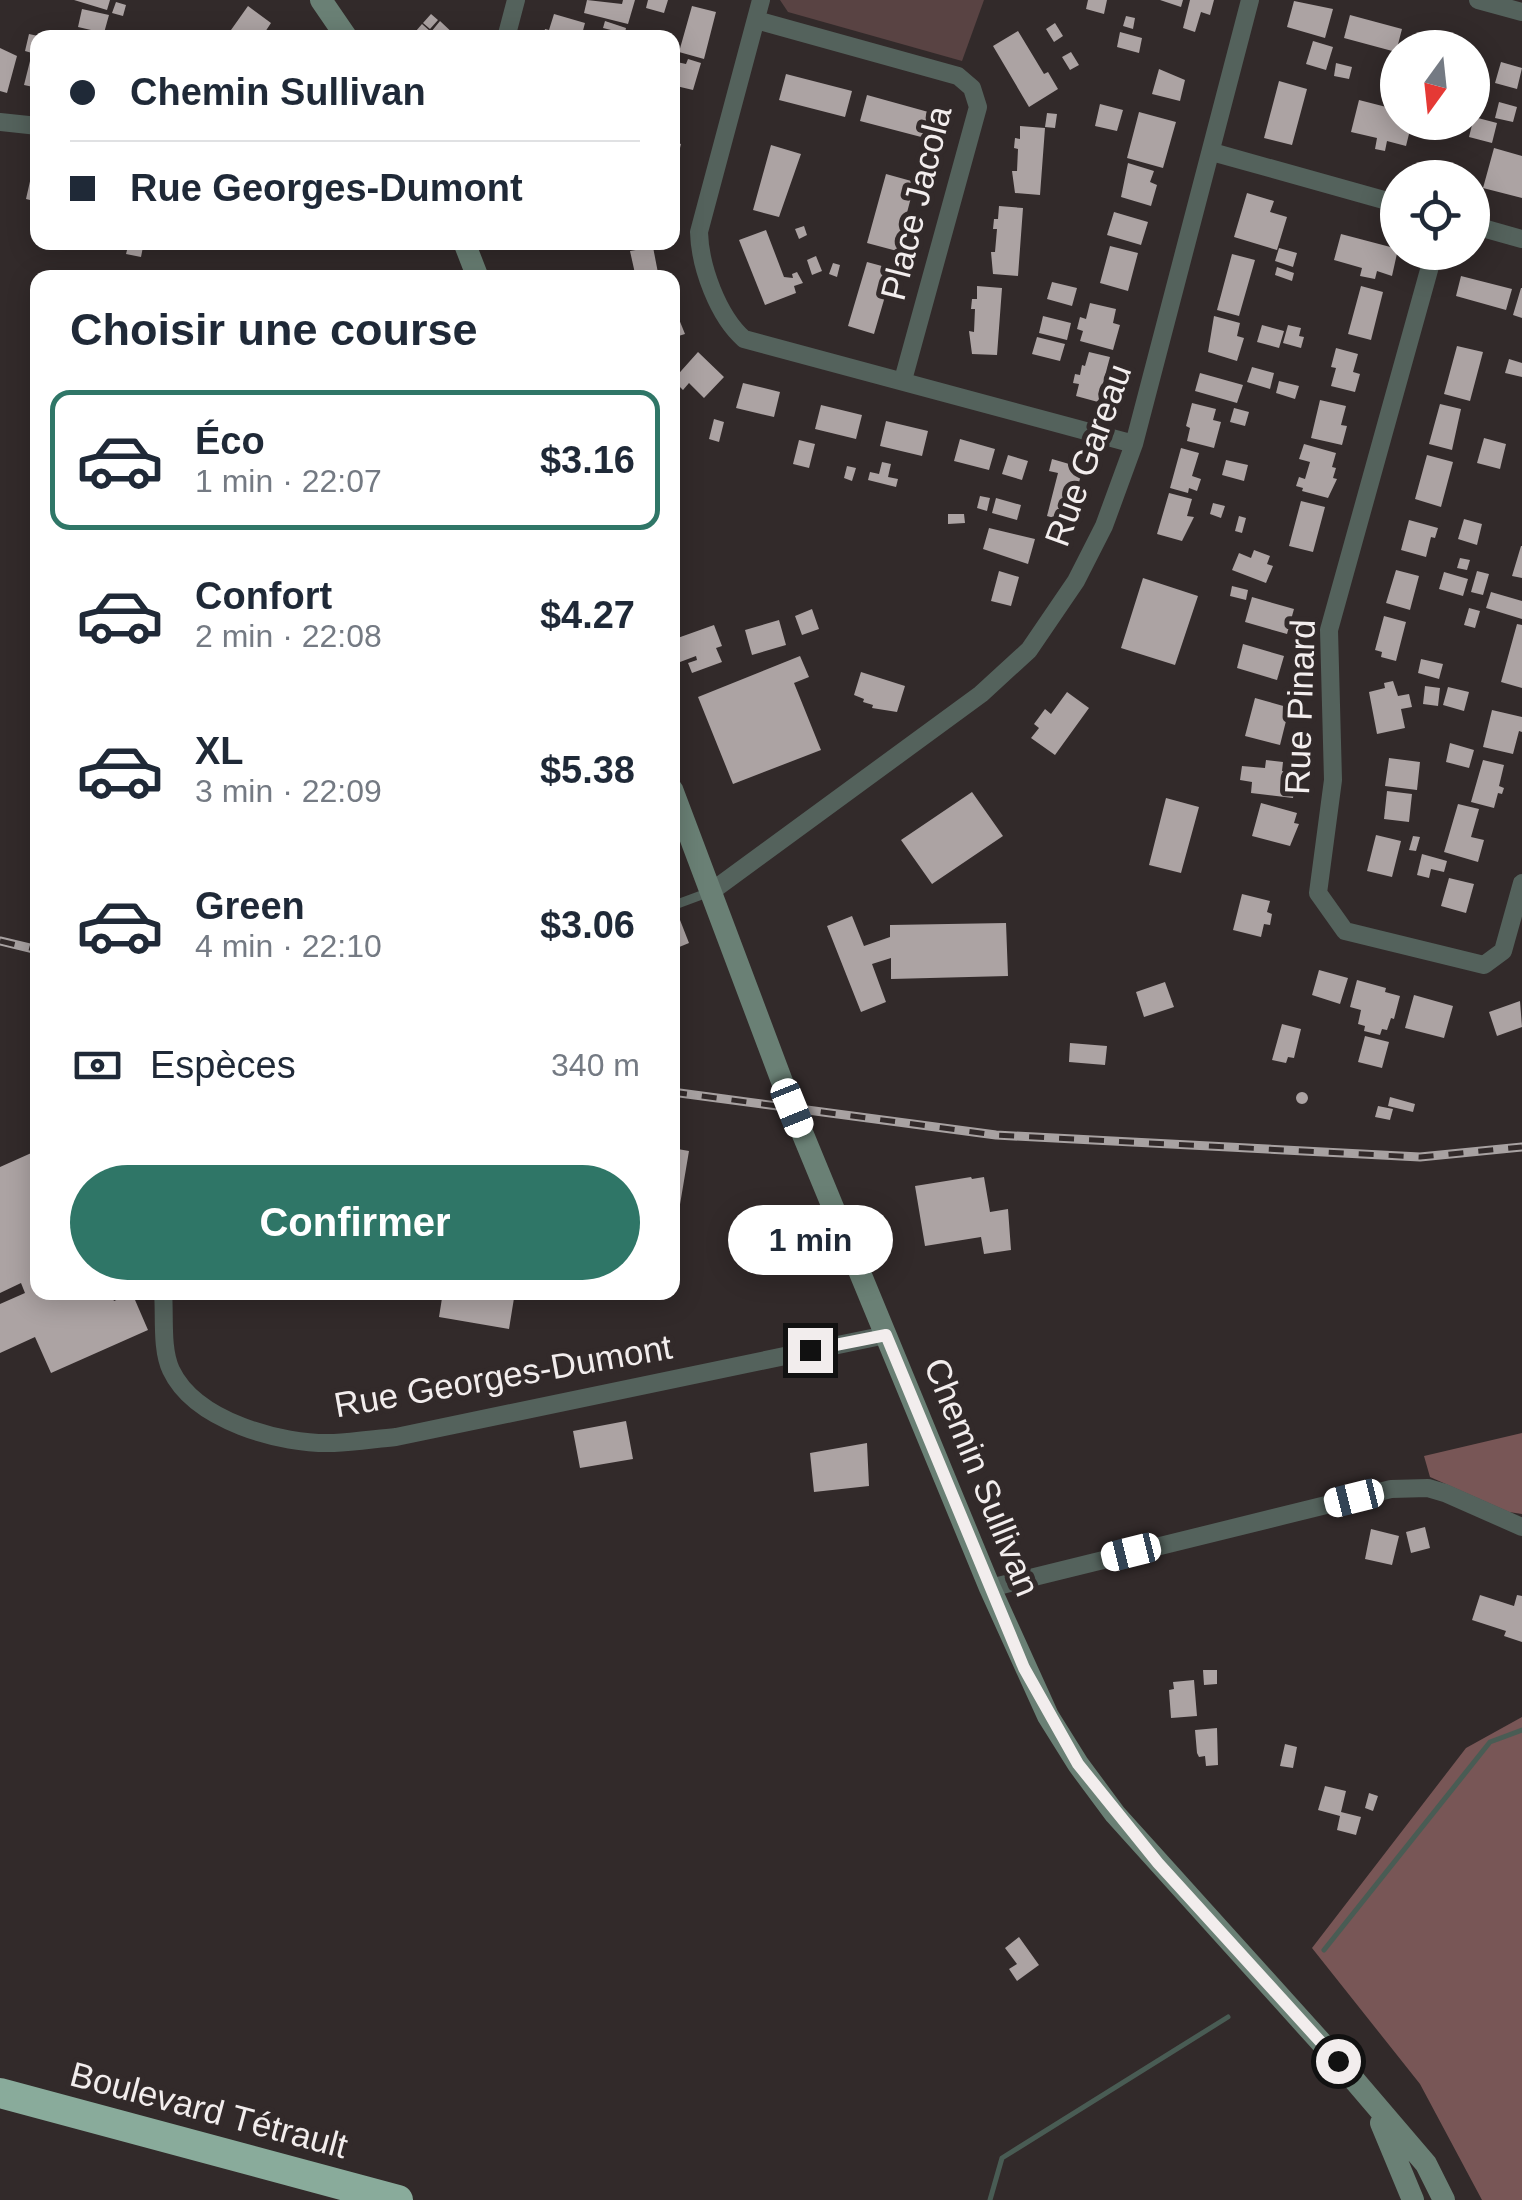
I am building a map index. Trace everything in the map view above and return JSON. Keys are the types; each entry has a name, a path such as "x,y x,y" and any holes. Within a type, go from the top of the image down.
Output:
{"highway":[{"name":"Boulevard Tétrault","path":"0,2093 398,2200"}],"main road":[{"path":"320,0 341,30"},
{"name":"Chemin Sullivan","path":"680,811 792,1108 1024,1668 1078,1764 1136,1838 1426,2164 1444,2200"},
{"name":"Chemin Sullivan","path":"1374,2106 1413,2200"}],"street":[{"path":"508,30 516,0"},
{"path":"761,0 699,232 699,254 730,327 744,339 1134,444"},
{"name":"Rue Gareau","path":"712,891 982,694 1029,650 1076,580 1104,526 1134,444 1250,0"},
{"path":"1478,0 1522,12"},
{"name":"Place Jacola","path":"756,20 958,76 972,88 978,106 904,380"},
{"path":"0,122 30,125"},
{"path":"1212,152 1380,199"},
{"path":"1490,230 1522,239"},
{"name":"Rue Pinard","path":"1429,270 1329,630 1333,780 1318,893 1345,932 1484,965 1503,951 1522,884"},
{"name":"Rue Georges-Dumont","path":"164,1300 168,1365 184,1393 217,1417 274,1435 330,1443 396,1437 886,1335"},
{"path":"990,1588 1391,1489 1428,1488 1445,1492 1522,1527"}],"lane":[{"path":"680,903 712,891"}],"shaded area":[{"path":"780,0 984,0 962,61 788,12"},
{"path":"1522,1433 1522,1514 1430,1477 1424,1456"},
{"path":"1522,1717 1522,2200 1482,2200 1420,2084 1312,1948 1466,1748"}],"building":[{"path":"74,0 110,0 107,10"},
{"path":"587,0 622,4 623,0 635,0 628,24 584,13"},
{"path":"648,0 668,0 664,13 646,8"},
{"path":"1088,0 1107,0 1104,14 1086,9"},
{"path":"1160,0 1183,0 1181,7"},
{"path":"1190,0 1214,0 1210,15 1201,12 1195,32 1183,28"},
{"path":"1294,1 1333,9 1325,38 1287,27"},
{"path":"116,2 126,5 123,16 112,13"},
{"path":"248,6 271,23 266,30 231,30"},
{"path":"692,6 716,12 704,59 680,52"},
{"path":"82,9 109,15 105,30 78,27"},
{"path":"431,14 438,20 430,29 423,23"},
{"path":"554,14 585,23 583,30 549,30"},
{"path":"1350,15 1402,29 1380,30 1380,48 1344,38"},
{"path":"1126,16 1135,18 1133,29 1123,26"},
{"path":"440,21 450,30 433,30"},
{"path":"605,21 626,28 611,30 603,28"},
{"path":"1055,23 1063,36 1054,42 1046,29"},
{"path":"1018,31 1044,74 1048,72 1058,89 1029,107 993,46"},
{"path":"1120,32 1142,38 1139,53 1117,47"},
{"path":"1313,41 1333,47 1326,70 1306,64"},
{"path":"0,48 17,56 7,93 0,91"},
{"path":"1071,52 1079,65 1070,70 1062,57"},
{"path":"688,59 701,63 693,90 680,87 680,63 686,64"},
{"path":"30,61 30,86 24,85"},
{"path":"1501,62 1522,68 1517,89 1495,83"},
{"path":"1336,63 1352,67 1349,79 1334,76"},
{"path":"1159,69 1185,80 1180,101 1152,94"},
{"path":"786,74 852,91 845,117 779,100"},
{"path":"1279,81 1307,89 1292,145 1264,138"},
{"path":"867,95 932,113 925,138 860,121"},
{"path":"1359,100 1380,105 1380,140 1408,140 1406,146 1387,141 1385,151 1375,149 1377,138 1351,132"},
{"path":"1499,102 1517,107 1513,122 1495,118"},
{"path":"1100,104 1123,110 1117,131 1095,126"},
{"path":"1139,112 1176,122 1163,168 1127,158"},
{"path":"1047,113 1057,114 1055,128 1045,127"},
{"path":"1490,121 1497,123 1492,143 1480,140 1490,140"},
{"path":"1020,126 1045,128 1040,195 1015,193 1012,171 1017,171 1018,149 1014,148 1015,138 1020,139"},
{"path":"771,145 801,154 779,217 753,210"},
{"path":"1494,148 1522,156 1522,198 1490,190"},
{"path":"1128,163 1154,171 1150,182 1157,185 1151,206 1121,197"},
{"path":"886,174 915,182 897,251 867,243"},
{"path":"1247,193 1274,201 1270,212 1287,217 1277,250 1234,237"},
{"path":"999,206 1023,208 1018,276 993,274 991,252 995,252 997,229 993,229"},
{"path":"1114,212 1148,222 1141,245 1107,235"},
{"path":"804,226 807,235 799,239 795,229"},
{"path":"766,230 784,277 793,278 792,274 797,272 803,283 794,286 796,293 765,305 739,240"},
{"path":"1341,234 1380,244 1380,270 1393,270 1392,276 1377,271 1375,279 1360,276 1362,268 1334,260"},
{"path":"1110,246 1138,253 1128,291 1100,283"},
{"path":"1279,248 1297,253 1293,267 1275,261"},
{"path":"127,250 142,250 141,257 126,254"},
{"path":"654,250 657,270 634,270 630,251"},
{"path":"1232,254 1255,260 1239,316 1217,310"},
{"path":"816,256 822,271 812,275 807,260"},
{"path":"867,262 893,269 874,334 848,326"},
{"path":"833,263 840,265 837,277 829,274"},
{"path":"1277,267 1294,273 1292,281 1275,275"},
{"path":"1461,276 1512,289 1506,310 1456,296"},
{"path":"1052,282 1077,288 1072,306 1047,299"},
{"path":"977,286 1002,288 997,355 972,354 969,331 974,332 975,309 971,309 972,299 977,299"},
{"path":"1361,286 1383,292 1371,340 1348,334"},
{"path":"1522,288 1522,318 1513,315"},
{"path":"1090,303 1116,309 1113,323 1120,325 1113,350 1080,341 1080,317 1086,319"},
{"path":"1043,316 1071,323 1067,340 1039,333"},
{"path":"1214,316 1240,323 1237,336 1244,338 1237,361 1208,352"},
{"path":"1262,325 1284,331 1279,348 1257,342"},
{"path":"1288,325 1301,328 1301,348 1283,343"},
{"path":"1037,337 1065,344 1060,361 1032,354"},
{"path":"1457,346 1483,352 1470,401 1444,394"},
{"path":"1336,348 1358,354 1353,372 1360,374 1355,392 1331,386"},
{"path":"698,352 724,377 704,398 689,383 683,390 680,387 680,372"},
{"path":"1089,352 1110,357 1098,402 1076,396 1079,384 1073,383"},
{"path":"1509,359 1522,363 1522,377 1505,373"},
{"path":"1252,367 1274,373 1270,389 1247,382"},
{"path":"1200,373 1243,385 1237,403 1195,391"},
{"path":"1279,381 1299,386 1295,399 1276,393"},
{"path":"743,383 780,392 774,417 736,408"},
{"path":"1320,400 1346,406 1341,425 1347,426 1342,445 1311,438"},
{"path":"1192,403 1216,409 1213,420 1221,422 1214,448 1187,441"},
{"path":"1440,404 1461,409 1452,450 1429,444"},
{"path":"821,405 862,415 856,439 815,429"},
{"path":"1234,408 1249,412 1245,426 1230,422"},
{"path":"714,419 724,422 719,442 709,439"},
{"path":"886,421 928,431 922,456 880,446"},
{"path":"1484,438 1506,444 1500,469 1477,463"},
{"path":"960,439 995,449 989,470 954,461"},
{"path":"799,440 815,444 809,468 793,464"},
{"path":"1304,444 1336,453 1332,467 1336,468 1333,478 1337,479 1328,498 1296,486 1299,477 1305,479 1310,462 1299,459"},
{"path":"1181,448 1199,453 1192,476 1201,479 1197,491 1170,488"},
{"path":"1008,455 1028,461 1022,480 1002,474"},
{"path":"1427,455 1453,462 1441,507 1415,499"},
{"path":"1052,459 1083,468 1068,522 1047,516 1058,473 1049,471"},
{"path":"1226,460 1248,465 1244,481 1222,475"},
{"path":"882,462 891,464 888,477 898,479 896,487 868,480 870,472 879,474"},
{"path":"847,466 856,468 852,481 844,478"},
{"path":"1169,493 1192,499 1187,516 1194,517 1182,541 1157,534"},
{"path":"980,496 990,498 987,511 977,508"},
{"path":"996,498 1021,505 1017,520 992,513"},
{"path":"1301,501 1325,507 1313,552 1289,546"},
{"path":"1213,503 1225,506 1221,518 1210,514"},
{"path":"948,514 964,514 965,523 948,524"},
{"path":"1239,516 1246,518 1242,533 1235,531"},
{"path":"1464,519 1482,524 1477,545 1458,539"},
{"path":"1409,520 1438,528 1435,538 1431,537 1426,557 1401,550"},
{"path":"989,528 1035,539 1028,564 983,549"},
{"path":"1522,546 1522,578 1512,576"},
{"path":"1254,550 1270,556 1267,564 1273,566 1266,583 1232,570 1239,553 1251,558"},
{"path":"1460,558 1470,560 1467,570 1457,568"},
{"path":"1396,570 1419,576 1410,610 1386,603"},
{"path":"999,571 1019,577 1011,606 991,601"},
{"path":"1477,571 1489,574 1483,595 1471,592"},
{"path":"1444,572 1468,579 1463,596 1439,589"},
{"path":"1143,578 1198,596 1175,665 1121,648"},
{"path":"1232,586 1248,590 1246,600 1230,596"},
{"path":"1491,592 1522,601 1522,619 1486,608"},
{"path":"1252,597 1294,609 1287,634 1245,622"},
{"path":"1469,608 1480,611 1475,628 1464,625"},
{"path":"812,609 819,629 802,635 795,616"},
{"path":"1384,616 1406,622 1396,661 1381,657 1382,652 1375,650"},
{"path":"779,620 786,645 752,655 745,630"},
{"path":"1517,624 1522,625 1522,688 1501,682"},
{"path":"714,625 722,646 716,648 722,662 692,673 688,663 697,660 696,656 680,662 680,637"},
{"path":"1243,644 1284,656 1277,680 1237,668"},
{"path":"800,656 809,677 794,683 821,750 733,784 698,697"},
{"path":"1421,659 1443,664 1439,679 1418,673"},
{"path":"861,672 905,686 897,712 872,708 873,705 854,695"},
{"path":"1393,681 1398,696 1409,694 1412,707 1401,709 1405,728 1377,734 1369,692 1385,688 1384,683"},
{"path":"1425,686 1440,688 1438,706 1423,704"},
{"path":"1448,687 1469,692 1464,711 1443,705"},
{"path":"1067,692 1089,708 1055,755 1031,738 1039,728 1034,724 1045,709 1051,714"},
{"path":"1255,698 1294,709 1292,718 1287,717 1280,745 1245,736"},
{"path":"1492,710 1522,717 1522,732 1519,731 1513,754 1483,747"},
{"path":"1450,743 1474,750 1469,768 1446,762"},
{"path":"1389,758 1420,762 1417,790 1385,786"},
{"path":"1266,760 1283,762 1282,771 1296,773 1293,798 1251,793 1252,782 1240,780 1242,766 1265,768"},
{"path":"1483,760 1504,765 1499,786 1504,788 1502,794 1498,793 1494,808 1471,802"},
{"path":"1387,791 1412,794 1409,822 1384,819"},
{"path":"972,792 1003,836 932,884 901,840"},
{"path":"1166,798 1199,807 1181,873 1149,865"},
{"path":"1261,803 1297,813 1294,823 1299,824 1290,846 1252,836"},
{"path":"1458,804 1479,809 1471,837 1484,840 1478,862 1444,852"},
{"path":"1376,835 1401,841 1392,877 1367,871"},
{"path":"1413,836 1420,837 1416,851 1409,850"},
{"path":"1422,854 1447,861 1444,872 1431,869 1429,878 1417,875"},
{"path":"1449,878 1474,884 1466,913 1441,906"},
{"path":"1242,894 1270,901 1270,925 1264,924 1261,937 1233,930"},
{"path":"852,916 864,946 890,937 890,925 1006,923 1008,976 891,979 891,958 872,964 886,1002 861,1012 827,926"},
{"path":"680,920 689,943 680,947"},
{"path":"1319,970 1348,978 1340,1004 1312,995"},
{"path":"1357,980 1400,996 1394,1019 1380,1035 1364,1031 1365,1026 1358,1024 1361,1010 1350,1007"},
{"path":"1165,982 1174,1007 1144,1017 1136,992"},
{"path":"1414,995 1453,1006 1444,1038 1405,1028"},
{"path":"1520,1001 1522,1027 1497,1036 1489,1012"},
{"path":"1282,1024 1301,1029 1294,1058 1288,1057 1286,1063 1272,1060"},
{"path":"1365,1036 1389,1042 1382,1068 1358,1062"},
{"path":"1070,1043 1107,1046 1105,1065 1069,1062"},
{"path":"1302,1092 1308,1098 1302,1104 1296,1098"},
{"path":"1390,1097 1415,1104 1413,1112 1388,1106"},
{"path":"1378,1106 1393,1109 1390,1120 1375,1117"},
{"path":"680,1149 689,1151 680,1204"},
{"path":"30,1154 30,1300 135,1300 148,1330 51,1373 35,1337 0,1353 0,1304 25,1293 21,1283 0,1293 0,1167"},
{"path":"984,1177 990,1212 1008,1209 1011,1250 984,1254 981,1237 925,1246 915,1186"},
{"path":"442,1300 514,1300 509,1329 439,1317"},
{"path":"626,1421 633,1459 580,1468 573,1431"},
{"path":"867,1443 869,1486 814,1492 810,1453"},
{"path":"1425,1527 1430,1548 1411,1553 1406,1532"},
{"path":"1371,1529 1399,1536 1392,1565 1365,1559"},
{"path":"1480,1595 1514,1606 1517,1595 1522,1596 1522,1642 1504,1636 1506,1631 1472,1620"},
{"path":"1203,1670 1217,1670 1217,1684 1204,1685"},
{"path":"1194,1680 1197,1716 1171,1718 1169,1690 1174,1689 1173,1682"},
{"path":"1217,1728 1218,1765 1206,1766 1205,1756 1199,1757 1197,1753 1195,1730"},
{"path":"1285,1744 1297,1747 1293,1768 1280,1766"},
{"path":"1325,1786 1346,1791 1341,1812 1361,1817 1356,1835 1337,1830 1340,1816 1318,1810"},
{"path":"1369,1793 1378,1796 1373,1811 1365,1808"},
{"path":"1019,1937 1039,1965 1017,1981 1009,1969 1017,1964 1005,1948"}],"waterway":[{"path":"1324,1950 1490,1742 1522,1730"},
{"path":"990,2200 1002,2158 1228,2017"}],"railway":[{"path":"0,941 30,948"},
{"path":"680,1093 996,1135 1420,1157 1522,1147"}],"route":[{"path":"810,1350 886,1335 1024,1668 1048,1716 1114,1814 1338,2061"}]}
